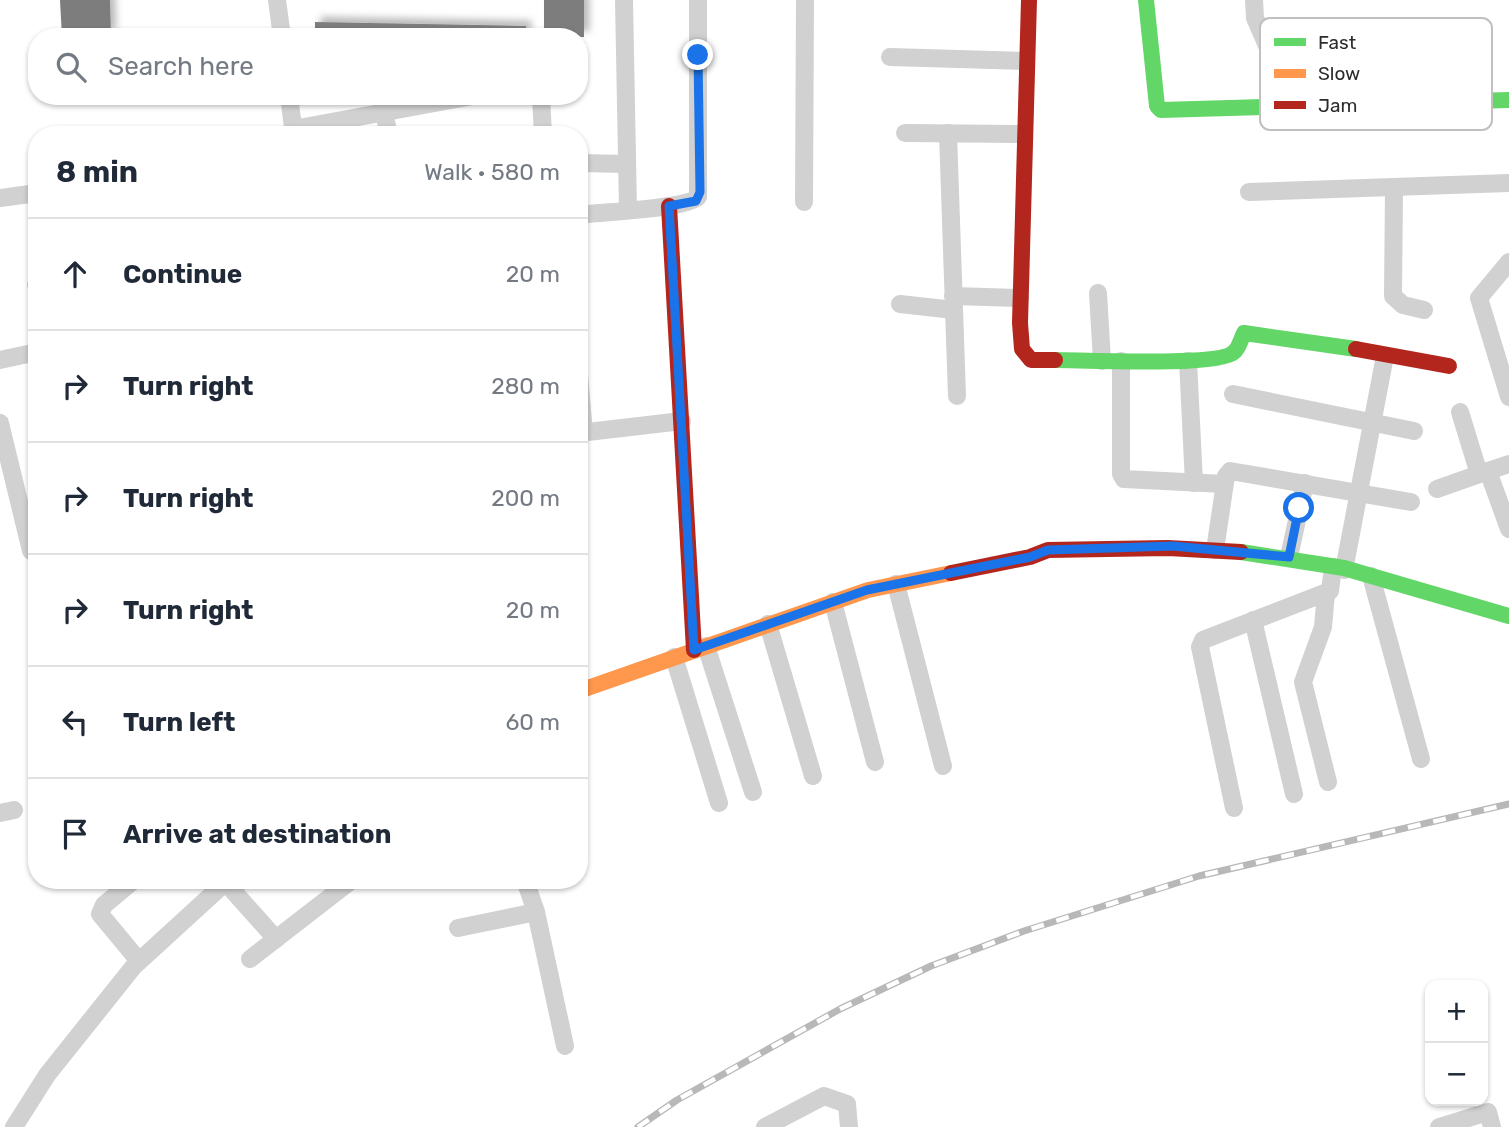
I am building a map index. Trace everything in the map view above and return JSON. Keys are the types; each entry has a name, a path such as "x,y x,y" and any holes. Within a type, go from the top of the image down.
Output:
{"street":[{"path":"275,28 277,0"},
{"path":"624,0 628,209"},
{"path":"588,214 696,201 700,192 698,0"},
{"path":"804,202 805,0"},
{"path":"1029,0 1025,61 1020,298 1022,349 1031,360 1188,361 1228,356 1241,344 1244,333 1321,342 1449,366"},
{"path":"1146,0 1157,106 1161,110 1260,107"},
{"path":"1254,0 1255,18 1260,32"},
{"path":"890,57 1025,61"},
{"path":"290,105 292,126"},
{"path":"322,126 426,105"},
{"path":"541,105 543,126"},
{"path":"384,113 387,126"},
{"path":"905,133 1023,134"},
{"path":"948,133 957,396"},
{"path":"588,163 627,164"},
{"path":"1249,192 1509,183"},
{"path":"1394,189 1393,296 1402,305 1424,310"},
{"path":"0,198 28,194"},
{"path":"669,206 700,648 753,792"},
{"path":"1509,262 1479,298 1509,397"},
{"path":"1098,293 1102,361"},
{"path":"900,304 1020,298"},
{"path":"0,360 28,354"},
{"path":"1234,808 1200,648 1203,640 1210,636 1325,593 1332,586 1359,493 1385,356"},
{"path":"1121,361 1121,474 1124,479 1224,484"},
{"path":"1188,361 1194,483"},
{"path":"1233,394 1415,431"},
{"path":"1460,412 1509,529"},
{"path":"588,432 682,421"},
{"path":"0,423 28,539"},
{"path":"1437,489 1509,464"},
{"path":"1215,550 1226,475 1236,470 1411,502"},
{"path":"1289,557 1305,483"},
{"path":"588,688 833,602 896,584 1030,557 1048,550 1173,546 1289,557 1413,585 1509,616"},
{"path":"1371,576 1421,759"},
{"path":"896,584 943,766"},
{"path":"1325,593 1323,627 1303,682 1328,782"},
{"path":"833,602 875,762"},
{"path":"1253,620 1294,794"},
{"path":"768,624 813,776"},
{"path":"674,657 719,803"},
{"path":"123,889 104,905 100,914 139,961"},
{"path":"14,1127 47,1075 139,961 218,889"},
{"path":"234,889 276,939"},
{"path":"250,959 340,889"},
{"path":"528,889 537,912 565,1046"},
{"path":"458,928 537,912"},
{"path":"765,1127 824,1096 848,1104 849,1127"},
{"path":"1438,1127 1488,1112 1492,1127"}],"building":[{"path":"60,0 110,0 111,28 62,28"},
{"path":"544,0 584,0 584,28 544,28"},
{"path":"315,22 526,26 526,28 315,28"}],"railway":[{"path":"638,1127 677,1100 840,1009 931,966 1024,931 1199,876 1509,804"}],"traffic: fast":[{"path":"1146,0 1157,106 1161,110 1260,107"},
{"path":"1492,100 1509,100"},
{"path":"1055,360 1204,360 1234,352 1244,333 1356,349"},
{"path":"1241,552 1344,568 1509,616"}],"traffic: slow":[{"path":"588,688 868,590 951,573"}],"traffic: jam":[{"path":"1029,0 1020,323 1022,349 1031,360 1055,360"},
{"path":"669,206 694,650"},
{"path":"1356,349 1449,366"},
{"path":"951,573 1030,557 1048,550 1168,548 1241,552"}],"route":[{"path":"698,55 700,192 696,201 669,206 694,650 867,590 1030,557 1048,550 1173,546 1289,557 1299,508"}]}
